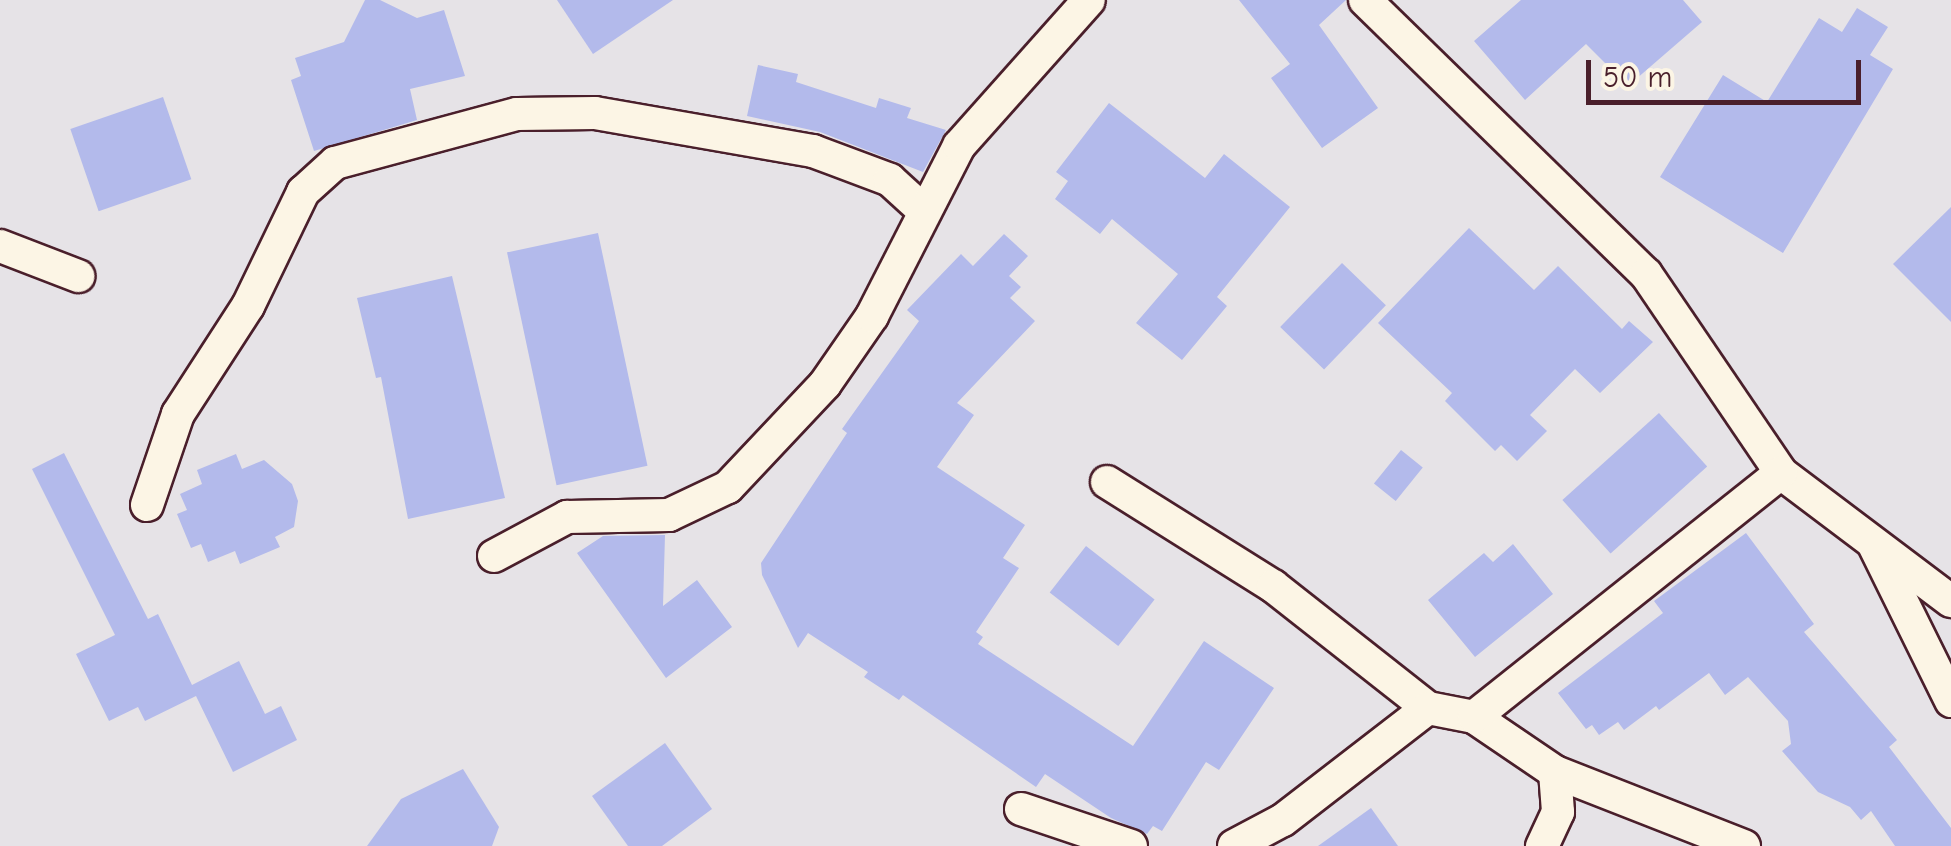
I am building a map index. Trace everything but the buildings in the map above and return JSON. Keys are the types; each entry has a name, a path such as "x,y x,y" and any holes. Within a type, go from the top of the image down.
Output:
{"street":[{"path":"494,556 567,517 669,514 728,487 825,384 872,316 959,146 1089,0"},
{"path":"1365,0 1646,274 1781,473 1951,601"},
{"path":"147,505 178,414 248,306 303,192 334,162 517,114 595,113 813,152 890,180 924,211"},
{"path":"0,246 78,276"},
{"path":"1474,717 1781,473"},
{"path":"1107,482 1272,586 1428,708 1474,717 1555,772 1744,846"},
{"path":"1870,537 1951,701"},
{"path":"1234,846 1283,820 1428,708"},
{"path":"1542,846 1558,812 1555,772"},
{"path":"1021,808 1131,846"}]}
